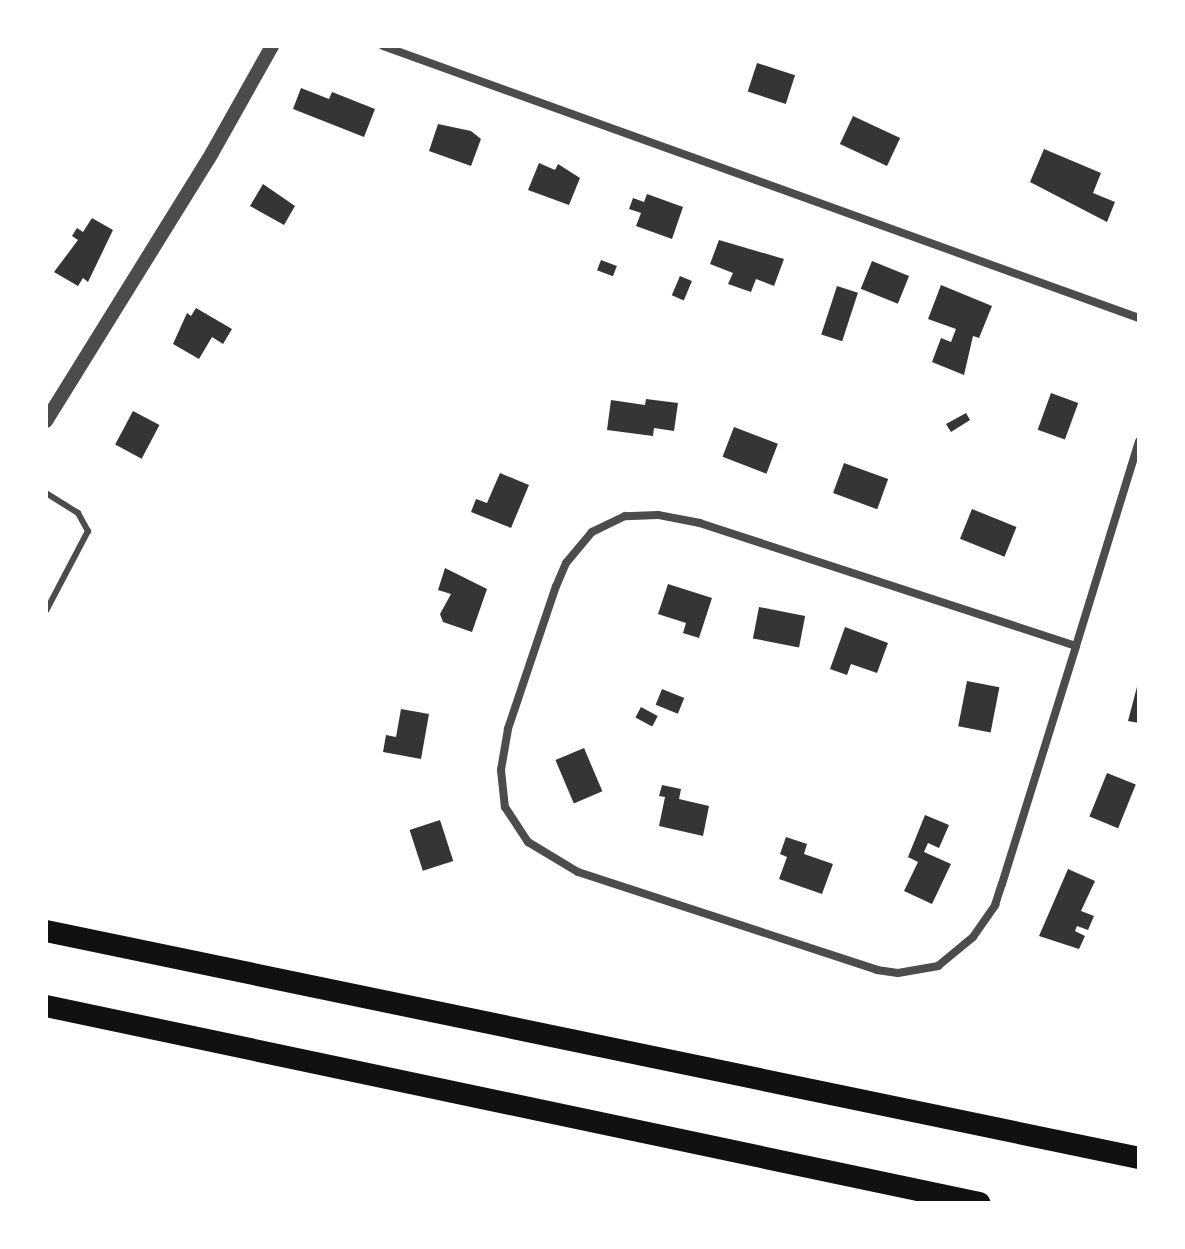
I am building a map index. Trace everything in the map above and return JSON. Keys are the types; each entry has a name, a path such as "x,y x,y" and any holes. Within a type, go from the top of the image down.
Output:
{"highway":[{"path":"46,931 1139,1158"},
{"path":"46,1006 979,1203"}],"street":[{"path":"46,421 272,46"},
{"path":"383,46 1139,318"},
{"path":"1076,646 700,523 658,515 625,516 592,532 566,563 556,586 508,729 501,770 505,807 528,842 578,872 877,970 920,972 957,954 995,905 1076,646 1139,441"}],"lane":[{"path":"46,493 78,513 88,531 46,611"}],"building":[{"path":"757,63 795,75 786,104 748,92"},
{"path":"301,88 329,99 332,92 375,109 364,137 293,109"},
{"path":"853,116 900,138 887,166 840,144"},
{"path":"438,124 471,131 481,139 471,166 429,151"},
{"path":"1044,149 1101,173 1093,193 1115,202 1107,222 1030,182"},
{"path":"539,163 555,170 558,164 580,178 569,205 528,190"},
{"path":"263,184 295,206 284,225 250,206"},
{"path":"647,194 683,207 672,239 636,226 641,213 629,209 633,198 644,202"},
{"path":"92,218 113,230 88,282 83,278 78,286 54,272 78,240 72,236 77,228 83,232"},
{"path":"719,240 784,259 774,286 756,279 751,292 728,284 733,273 710,264"},
{"path":"601,260 617,266 613,276 597,270"},
{"path":"872,261 909,276 898,304 861,289"},
{"path":"680,276 692,281 684,300 672,295"},
{"path":"941,285 992,306 979,338 973,336 964,375 932,362 941,338 951,342 956,329 928,319"},
{"path":"837,286 858,293 842,341 821,335"},
{"path":"196,308 232,329 223,344 212,337 199,359 173,344 187,313 191,316"},
{"path":"1051,393 1078,403 1065,440 1038,430"},
{"path":"646,399 678,403 674,431 654,428 653,436 607,430 611,400 645,405"},
{"path":"133,411 159,425 142,459 115,445"},
{"path":"966,413 970,420 951,432 946,424"},
{"path":"734,427 778,444 766,474 723,457"},
{"path":"844,463 888,479 877,509 833,493"},
{"path":"500,473 529,485 511,528 471,512 476,499 487,503"},
{"path":"972,509 1017,527 1005,557 960,539"},
{"path":"445,568 487,589 472,632 443,622 440,614 451,594 438,590"},
{"path":"668,584 712,598 699,638 683,633 686,623 658,614"},
{"path":"759,607 805,616 799,647 753,638"},
{"path":"845,627 888,643 877,673 851,664 847,675 830,669"},
{"path":"967,681 999,687 991,732 958,726"},
{"path":"1139,683 1139,723 1128,721"},
{"path":"662,689 684,698 678,714 656,705"},
{"path":"641,707 658,716 652,727 635,718"},
{"path":"401,709 429,714 421,759 383,752 386,735 396,737"},
{"path":"584,748 602,791 574,803 555,760"},
{"path":"1107,773 1136,785 1118,828 1089,817"},
{"path":"662,785 681,789 679,799 709,806 703,836 659,826 665,797 659,796"},
{"path":"925,815 949,825 939,848 928,843 924,852 951,864 932,904 904,891 918,862 908,857"},
{"path":"440,820 453,861 423,871 410,830"},
{"path":"786,837 807,844 804,854 833,864 822,894 779,879 787,857 780,854"},
{"path":"1068,869 1095,881 1081,911 1094,916 1088,930 1077,926 1075,931 1085,936 1079,949 1039,936"}]}
